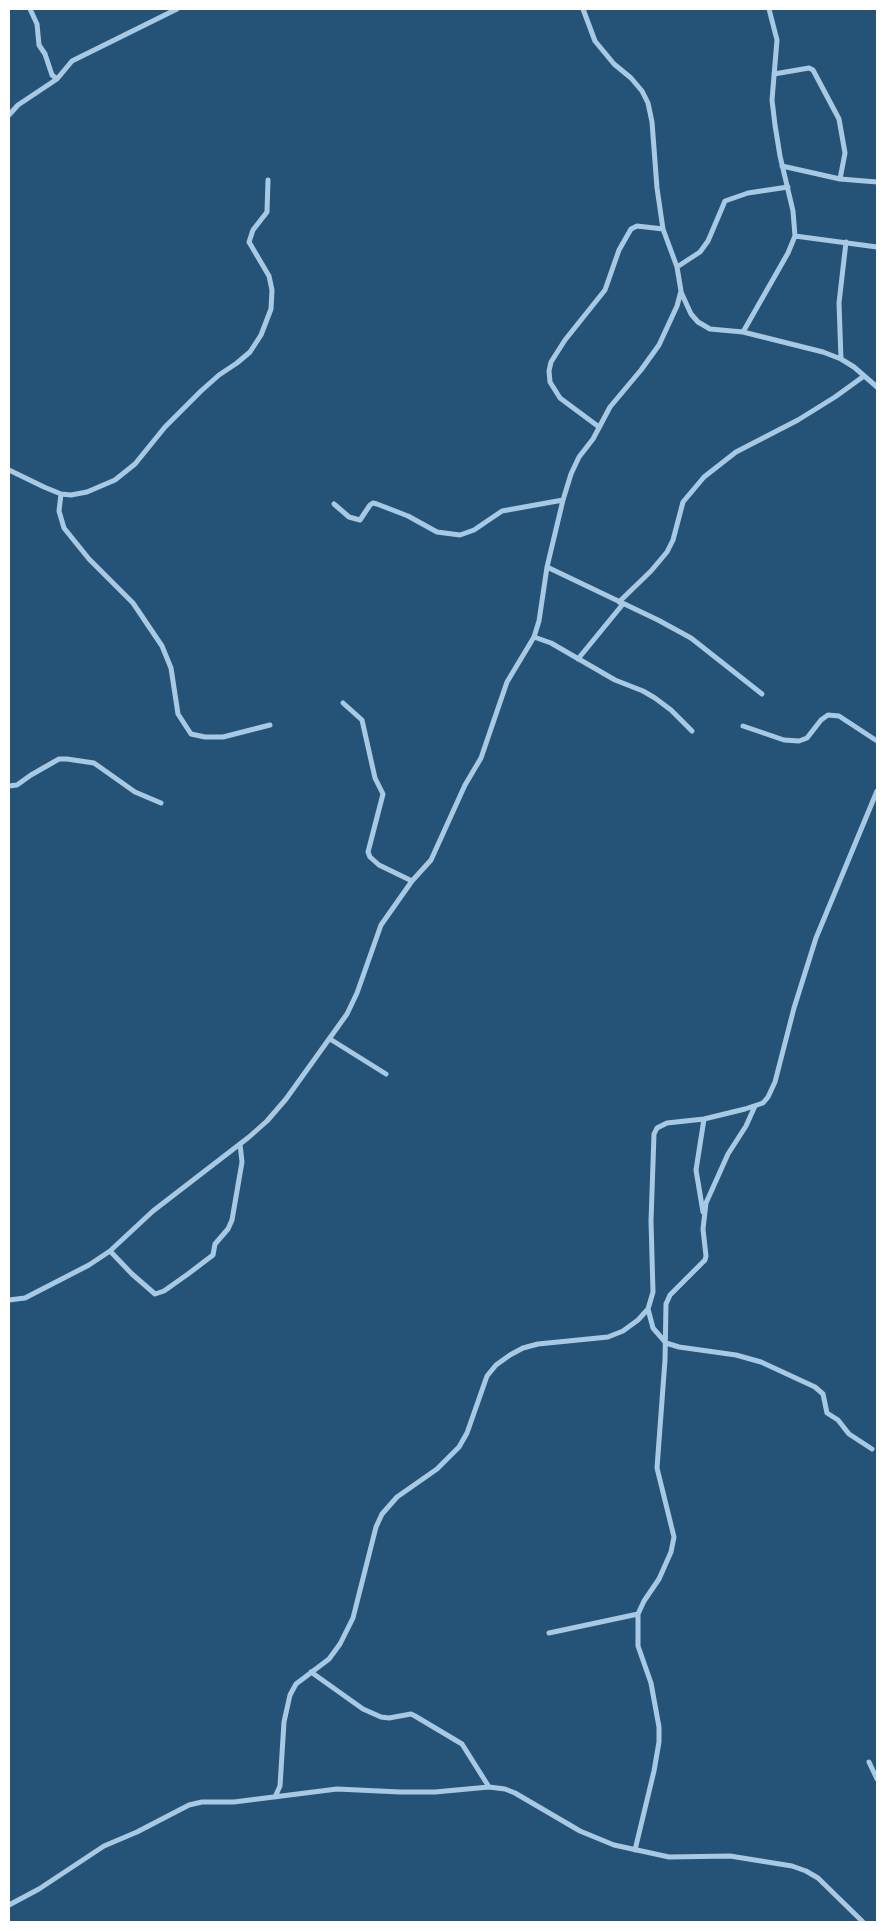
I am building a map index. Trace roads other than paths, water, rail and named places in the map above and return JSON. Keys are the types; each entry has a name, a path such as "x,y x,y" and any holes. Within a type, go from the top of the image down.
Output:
{"street":[{"path":"30,9 37,24 39,45 45,54 52,75 57,79"},
{"path":"9,115 18,105 57,79 72,61 177,9"},
{"path":"583,9 595,41 614,64 631,78 642,91 648,103 652,122 657,188 663,229 677,267 681,291 691,314 698,322 710,329 743,332 823,352 841,359 877,387"},
{"path":"743,332 796,236 788,187 782,166 772,100 778,40 769,9"},
{"path":"774,74 809,68 813,70 839,120 845,153 840,179"},
{"path":"9,107 18,105"},
{"path":"782,166 840,179 877,182"},
{"path":"9,470 61,494 79,495 125,474 186,405 219,375 250,352 261,334 271,309 272,290 269,276 249,242 253,230 267,212 268,180"},
{"path":"677,267 700,252 708,241 725,201 748,193 788,187"},
{"path":"599,427 560,398 550,382 550,362 605,290 619,250 628,234 637,226 663,229"},
{"path":"796,236 877,247"},
{"path":"841,359 839,303 846,242"},
{"path":"9,1300 25,1298 90,1264 110,1251 153,1211 240,1144 267,1121 286,1099 347,1014 381,925 412,881 432,860 465,785 481,758 507,682 534,637 539,621 547,567 563,500 575,465 610,407 659,346 677,306 681,291"},
{"path":"578,659 621,603 667,552 673,540 683,502 704,477 736,452 798,420 864,376"},
{"path":"61,494 60,511 64,528 89,559 133,602 162,646 171,668 178,714 191,734 205,737 223,737 270,725"},
{"path":"334,504 349,517 360,520 373,503 408,516 437,532 460,535 474,530 502,511 563,500"},
{"path":"547,567 658,620 691,638 762,694"},
{"path":"534,637 551,643 615,680 655,698 692,731"},
{"path":"343,703 362,720 375,778 383,794 368,852 378,865 412,881"},
{"path":"743,726 784,740 800,742 807,738 821,720 828,715 839,716 877,741"},
{"path":"9,786 17,785 59,759 67,759 94,763 135,792 161,802"},
{"path":"275,1797 280,1786 284,1722 290,1695 296,1684 329,1658 340,1644 353,1618 376,1527 382,1514 397,1496 437,1469 459,1446 467,1433 484,1382 496,1365 510,1355 538,1344 608,1337 624,1331 648,1309 653,1292 651,1220 654,1134 657,1128 667,1123 704,1119 755,1106 763,1103 772,1090 793,1011 816,938 877,790"},
{"path":"330,1039 386,1074"},
{"path":"704,1215 711,1189 755,1106"},
{"path":"635,1850 659,1742 659,1727 651,1684 638,1646 638,1614 663,1570 671,1552 674,1537 657,1468 666,1343 665,1315 667,1300 705,1260 706,1256 704,1215 696,1170 704,1119"},
{"path":"110,1251 155,1294 164,1291 214,1255 215,1244 228,1229 232,1220 242,1162 240,1144"},
{"path":"648,1309 653,1328 666,1343 679,1347 736,1355 761,1362 816,1387 823,1394 827,1413 838,1420 849,1434 872,1449"},
{"path":"549,1633 638,1614"},
{"path":"311,1672 364,1709 381,1717 389,1718 411,1714 462,1744 488,1787"},
{"path":"869,1762 877,1779"},
{"path":"280,1786 290,1794"},
{"path":"9,1905 39,1889 104,1846 144,1829 188,1805 202,1802 234,1802 337,1789 435,1792 488,1787 505,1789 515,1793 580,1831 614,1845 669,1857 730,1856 792,1866 806,1871 818,1878 863,1922"}]}
